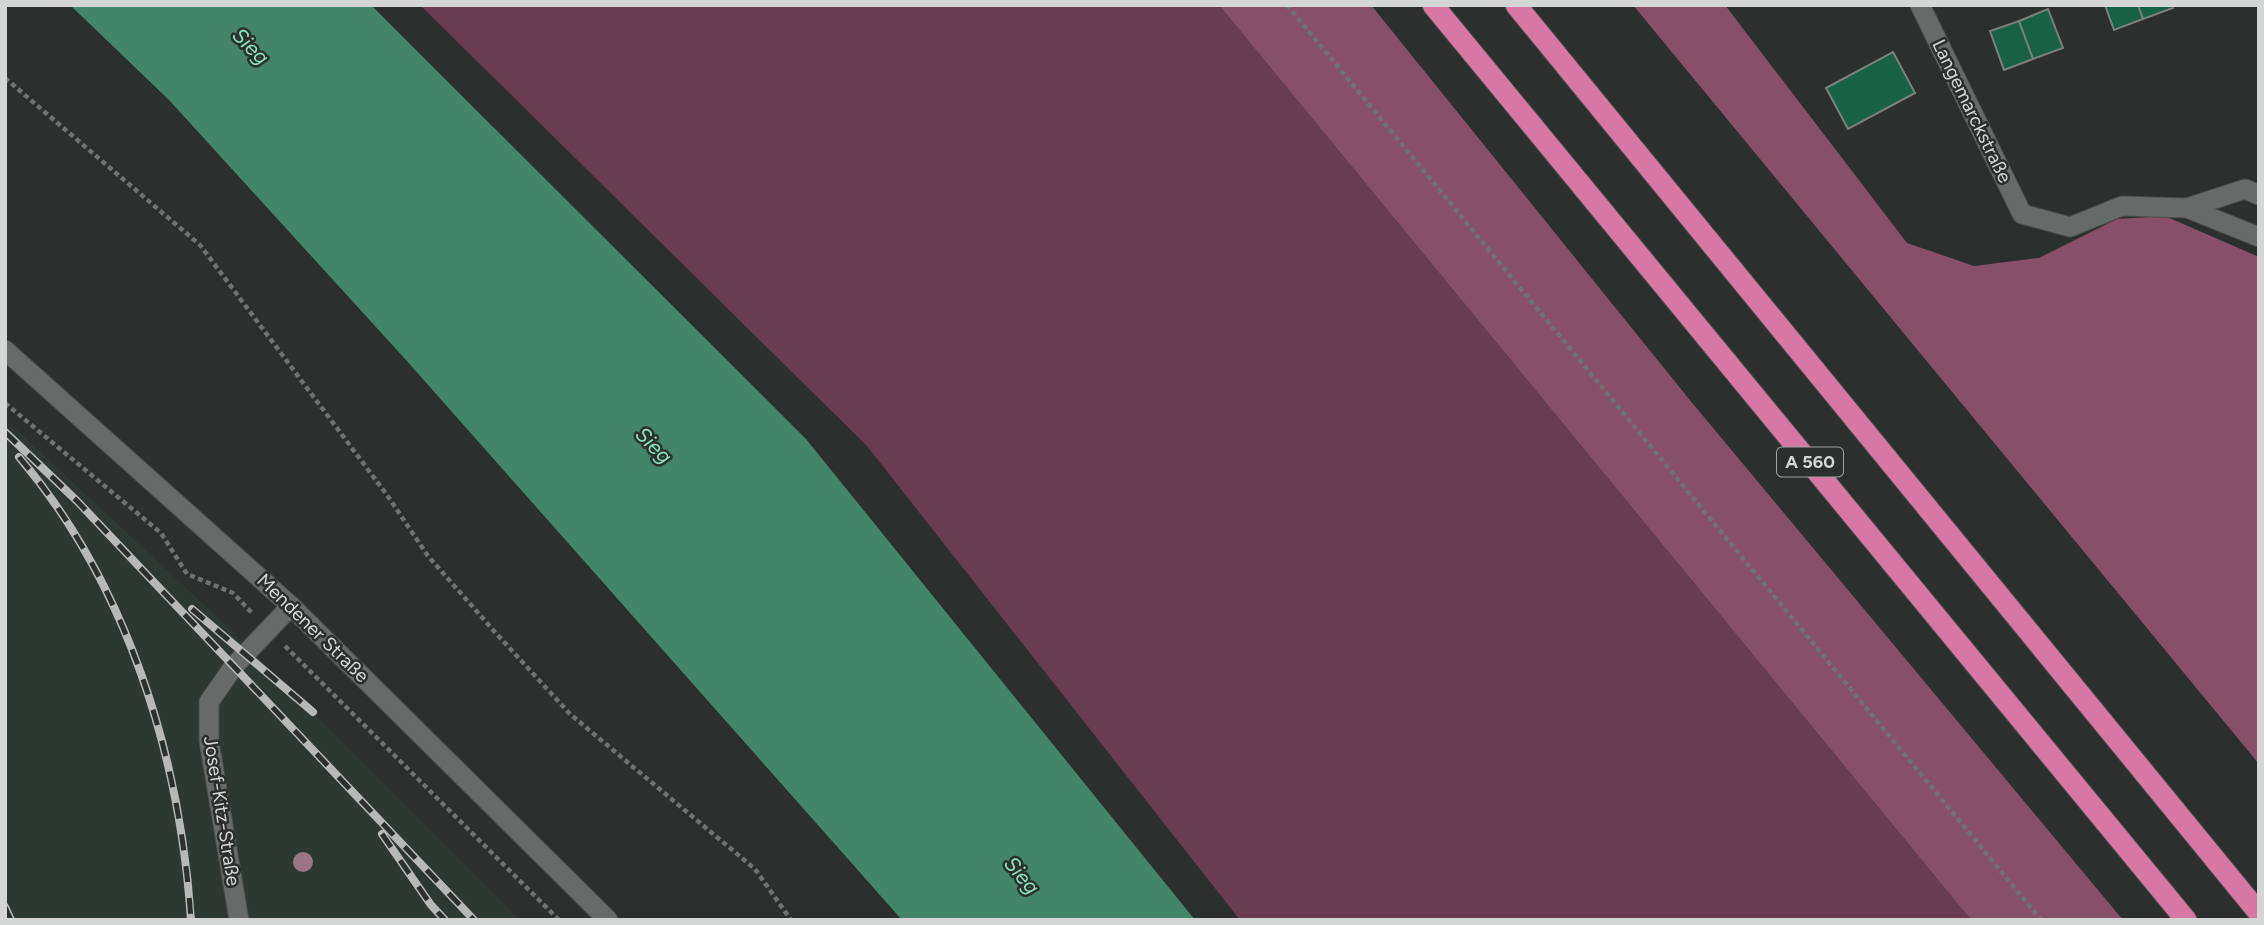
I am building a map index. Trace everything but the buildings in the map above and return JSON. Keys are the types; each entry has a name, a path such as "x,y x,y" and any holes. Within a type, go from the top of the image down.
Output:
{"highway":[{"name":"A 560","path":"1433,5 2186,920"},
{"name":"A 560","path":"1516,5 2259,913"}],"street":[{"name":"Langemarckstraße","path":"1924,6 2022,214 2070,227 2122,206 2187,208"},
{"path":"2187,208 2245,189 2259,195"},
{"path":"2187,208 2259,237"},
{"name":"Mendener Straße","path":"5,350 291,606 608,920"},
{"name":"Josef-Kitz-Straße","path":"239,920 209,741 209,702 234,666 291,606"}],"path":[{"path":"1287,5 2041,920"},
{"path":"5,78 200,245 387,495 428,556 570,714 755,869 791,920"},
{"path":"5,403 161,533 187,574 233,593 559,920"}],"shaded area":[{"path":"420,5 1219,5 1971,920 1240,920 867,446"},
{"path":"1219,5 1371,5 1689,399 2123,920 1971,920"},
{"path":"1633,5 1725,5 1907,243 1974,266 2039,258 2117,219 2165,216 2259,257 2259,764"},
{"path":"5,419 227,626 520,920 5,920"}],"water":[{"name":"Sieg","path":"70,5 371,5 806,439 1195,920 902,920 406,360 169,100"}],"railway":[{"path":"5,432 77,501 474,920"},
{"path":"19,457 57,507 90,560 118,616 141,675 175,796 191,920"},
{"path":"192,609 313,712"},
{"path":"382,834 431,905 445,920"},
{"path":"5,907 11,920"}]}
